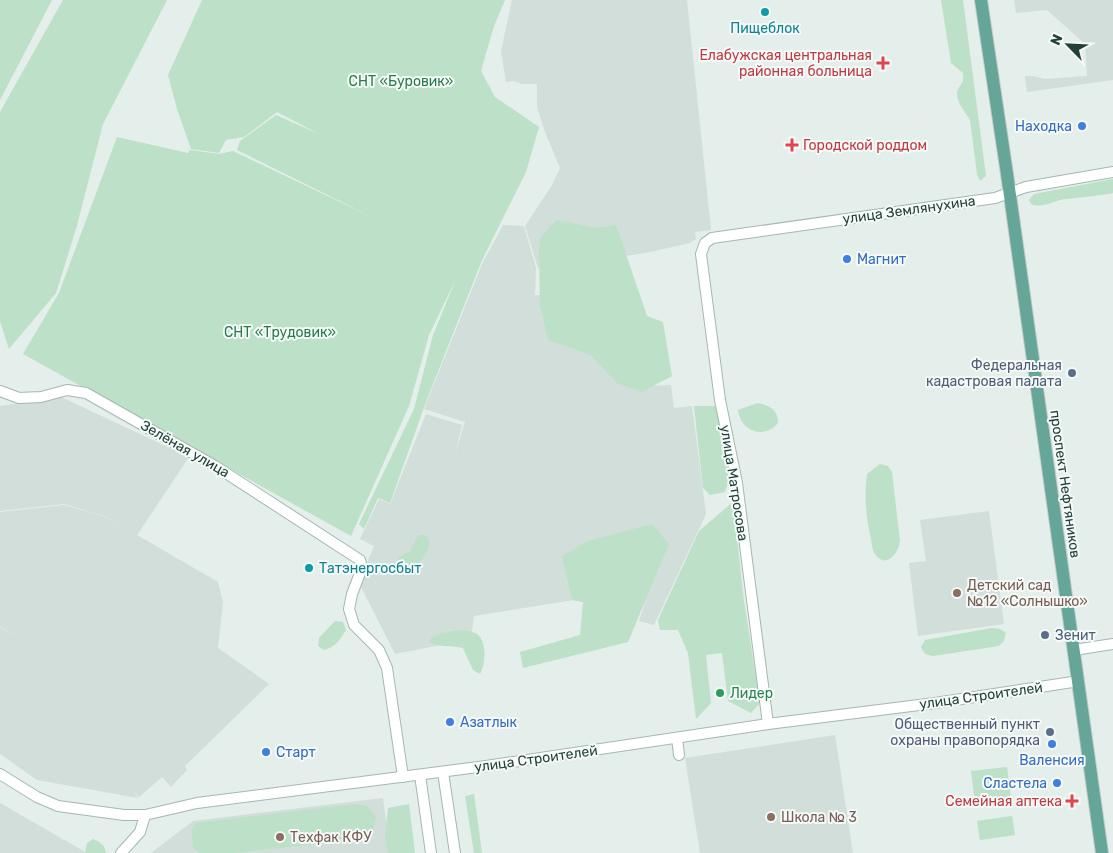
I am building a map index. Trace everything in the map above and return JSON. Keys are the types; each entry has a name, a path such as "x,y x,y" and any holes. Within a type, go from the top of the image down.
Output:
{"main road":[{"name":"проспект Нефтяников","path":"981,0 1010,192 1102,853"}],"street":[{"name":"улица Землянухина","path":"705,243 712,238 995,198 1026,187 1113,172"},
{"name":"улица Матросова","path":"705,243 700,254 709,324 720,400 737,483 768,724"},
{"name":"Зелёная улица","path":"0,392 19,398 42,397 67,390 86,393 215,466 357,557 362,564 362,568 349,602 350,617 358,629 379,650 387,668 403,777"},
{"path":"1074,650 1113,644"},
{"name":"улица Строителей","path":"2,778 58,806 124,815 145,815 197,803 443,772 768,724 935,703 1079,682"},
{"path":"677,738 679,755"},
{"path":"443,772 455,853"},
{"path":"420,775 430,853"},
{"path":"121,853 140,832 145,815"}],"shaded area":[{"path":"512,0 687,0 711,230 695,232 696,239 690,243 650,252 626,256 606,256 538,268 525,226 552,185 560,168 537,107 537,84 522,84 514,81 506,82 501,51"},
{"path":"1014,0 1113,0 1113,80 1027,92 1025,76 1045,79 1087,76 1085,44 1047,10 1016,13"},
{"path":"503,225 524,226 536,268 535,295 552,296 650,386 671,385 674,408 692,406 706,514 654,625 639,621 653,578 643,589 474,616 471,639 395,654 359,583 374,546 360,539 379,499 390,504 426,414 462,425 455,454 465,422 424,409 483,262"},
{"path":"61,397 189,457 137,535 218,582 223,602 218,648 269,684 185,766 187,770 171,787 162,777 139,797 133,790 138,798 37,780 0,754 0,627 14,636 0,626 0,512 64,505 103,516 130,531 104,516 64,504 0,511 0,406"},
{"name":"Детский сад №12 «Солнышко»","path":"989,511 1004,624 918,636 909,563 926,561 920,520"},
{"name":"Школа № 3","path":"835,735 853,853 700,853 685,758"},
{"name":"Техфак КФУ","path":"383,798 390,853 151,853 193,821"},
{"path":"0,803 87,853 0,853"}],"green space":[{"path":"0,0 52,0 0,100"},
{"path":"63,0 167,0 103,124 76,229 56,293 9,349 0,321 0,112"},
{"path":"202,0 505,0 494,26 481,71 495,97 539,127 526,172 482,260 426,402 390,503 378,498 364,529 359,524 414,409 433,335 456,279 429,335 409,406 351,536 23,354 59,293 117,137 188,153 190,150 219,154 233,151 374,218 237,150 240,141 276,115 319,134 277,112 244,137 226,140 219,153 191,149 168,75"},
{"path":"941,0 963,0 986,176 980,181 977,174 970,120 959,103 957,95 957,91 963,81 963,73 951,63"},
{"path":"1113,179 1113,193 1040,205 1031,204 1029,200 1034,194"},
{"path":"557,220 596,228 616,225 647,316 663,322 672,376 642,392 617,383 591,355 548,340 540,305 539,250 540,238"},
{"path":"758,403 770,407 777,415 778,423 766,431 754,431 748,428 743,423 738,410"},
{"path":"694,406 716,406 729,479 725,492 710,495 703,488"},
{"path":"880,464 888,466 892,472 900,541 897,551 887,560 879,558 873,551 866,507 867,474"},
{"path":"733,502 744,601 760,703 751,713 728,701 722,653 706,655 711,703 696,719 688,653 678,630 660,630 658,620 699,531"},
{"path":"652,524 669,544 628,642 523,668 520,652 580,635 583,602 572,600 562,556 588,541"},
{"path":"420,535 428,538 429,543 426,554 413,567 403,570 398,564 399,557 410,552 417,537"},
{"path":"335,621 343,622 346,630 337,642 324,650 318,646 319,638"},
{"path":"992,628 1000,629 1006,633 1004,641 999,646 933,656 925,654 921,647 925,640"},
{"path":"461,630 477,634 483,642 484,659 480,674 473,670 463,648 438,645 430,642 431,638 441,633"},
{"path":"1007,767 1011,798 975,802 971,771"},
{"path":"474,794 482,853 474,853 465,796"},
{"name":"Техфак КФУ","path":"355,804 368,806 376,818 370,834 364,839 234,853 200,853 193,847 192,831 196,823"},
{"path":"409,804 415,853 388,853 385,835 388,808"},
{"path":"1012,816 1015,835 980,840 977,821"},
{"path":"93,839 102,844 106,853 85,853 87,843"}],"place":[{"name":"Пищеблок","path":"765,12"},
{"name":"Елабужская центральная районная больница","path":"883,63"},
{"name":"Находка","path":"1082,126"},
{"name":"Городской роддом","path":"792,145"},
{"name":"Магнит","path":"847,259"},
{"name":"Федеральная кадастровая палата","path":"1072,373"},
{"name":"Татэнергосбыт","path":"309,568"},
{"name":"Детский сад №12 «Солнышко»","path":"957,593"},
{"name":"Зенит","path":"1045,635"},
{"name":"Лидер","path":"720,693"},
{"name":"Азатлык","path":"450,722"},
{"name":"Общественный пункт охраны правопорядка","path":"1050,732"},
{"name":"Валенсия","path":"1052,744"},
{"name":"Старт","path":"266,752"},
{"name":"Сластела","path":"1057,783"},
{"name":"Семейная аптека","path":"1072,801"},
{"name":"Школа № 3","path":"771,817"},
{"name":"Техфак КФУ","path":"280,837"}],"park label":[{"name":"СНТ «Буровик»","path":"401,81"},
{"name":"СНТ «Трудовик»","path":"280,332"}]}
